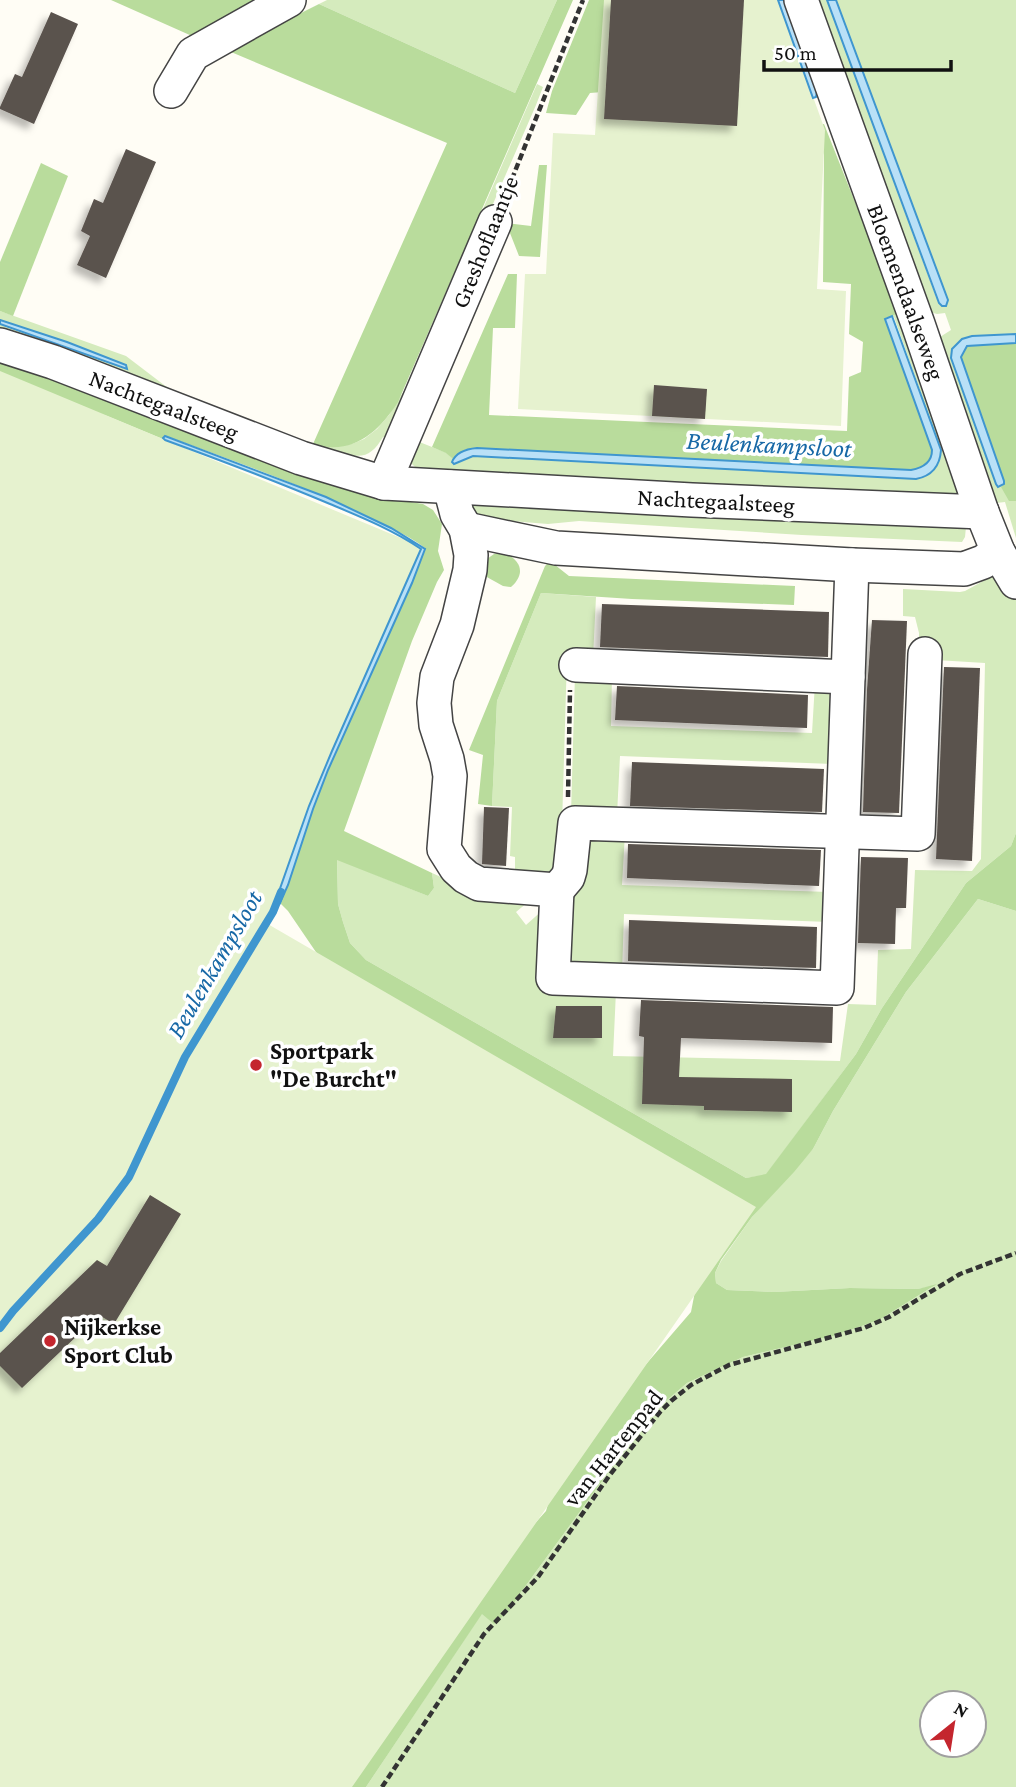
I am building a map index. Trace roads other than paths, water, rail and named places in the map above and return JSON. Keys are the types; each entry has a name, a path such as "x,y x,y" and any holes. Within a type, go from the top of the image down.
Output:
{"street":[{"path":"171,91 193,54 289,0"},
{"name":"Bloemendaalseweg","path":"801,0 918,324 982,513 998,552 1016,582"},
{"name":"Greshoflaantje","path":"384,483 495,222"},
{"name":"Nachtegaalsteeg","path":"0,345 52,362 302,458 384,483 982,513"},
{"path":"450,487 457,514 466,529 471,555 457,625 437,677 434,703 436,725 450,776 444,849 456,868 479,884 557,890"},
{"path":"466,529 556,548 852,565 964,569 983,562 998,552"},
{"path":"852,565 844,831 838,988 554,978 557,890 570,870 575,823 844,831 918,834 925,653"},
{"path":"576,664 848,677"}],"water":[{"path":"778,0 784,0 817,91 816,97 813,98"},
{"path":"827,0 836,0 948,300 946,306 939,303"},
{"path":"892,316 941,450 934,469 922,478 473,456 454,464 452,462 462,452 477,448 911,470 919,468 928,462 932,450 885,319"},
{"path":"0,320 67,342 126,365 127,369 0,324"},
{"path":"1016,334 1016,343 967,346 961,357 1004,481 1004,484 998,487 951,358 952,349 962,339 972,336"},
{"path":"165,436 326,497 391,528 425,549 328,770 280,903 276,900 309,806 421,549 365,519 165,440"}],"waterway":[{"name":"Beulenkampsloot","path":"0,1328 98,1219 129,1177 185,1057 273,912 281,892"}],"place":[{"name":"Sportpark \"De Burcht\"","path":"256,1065"},
{"name":"Nijkerkse Sport Club","path":"50,1341"}]}
